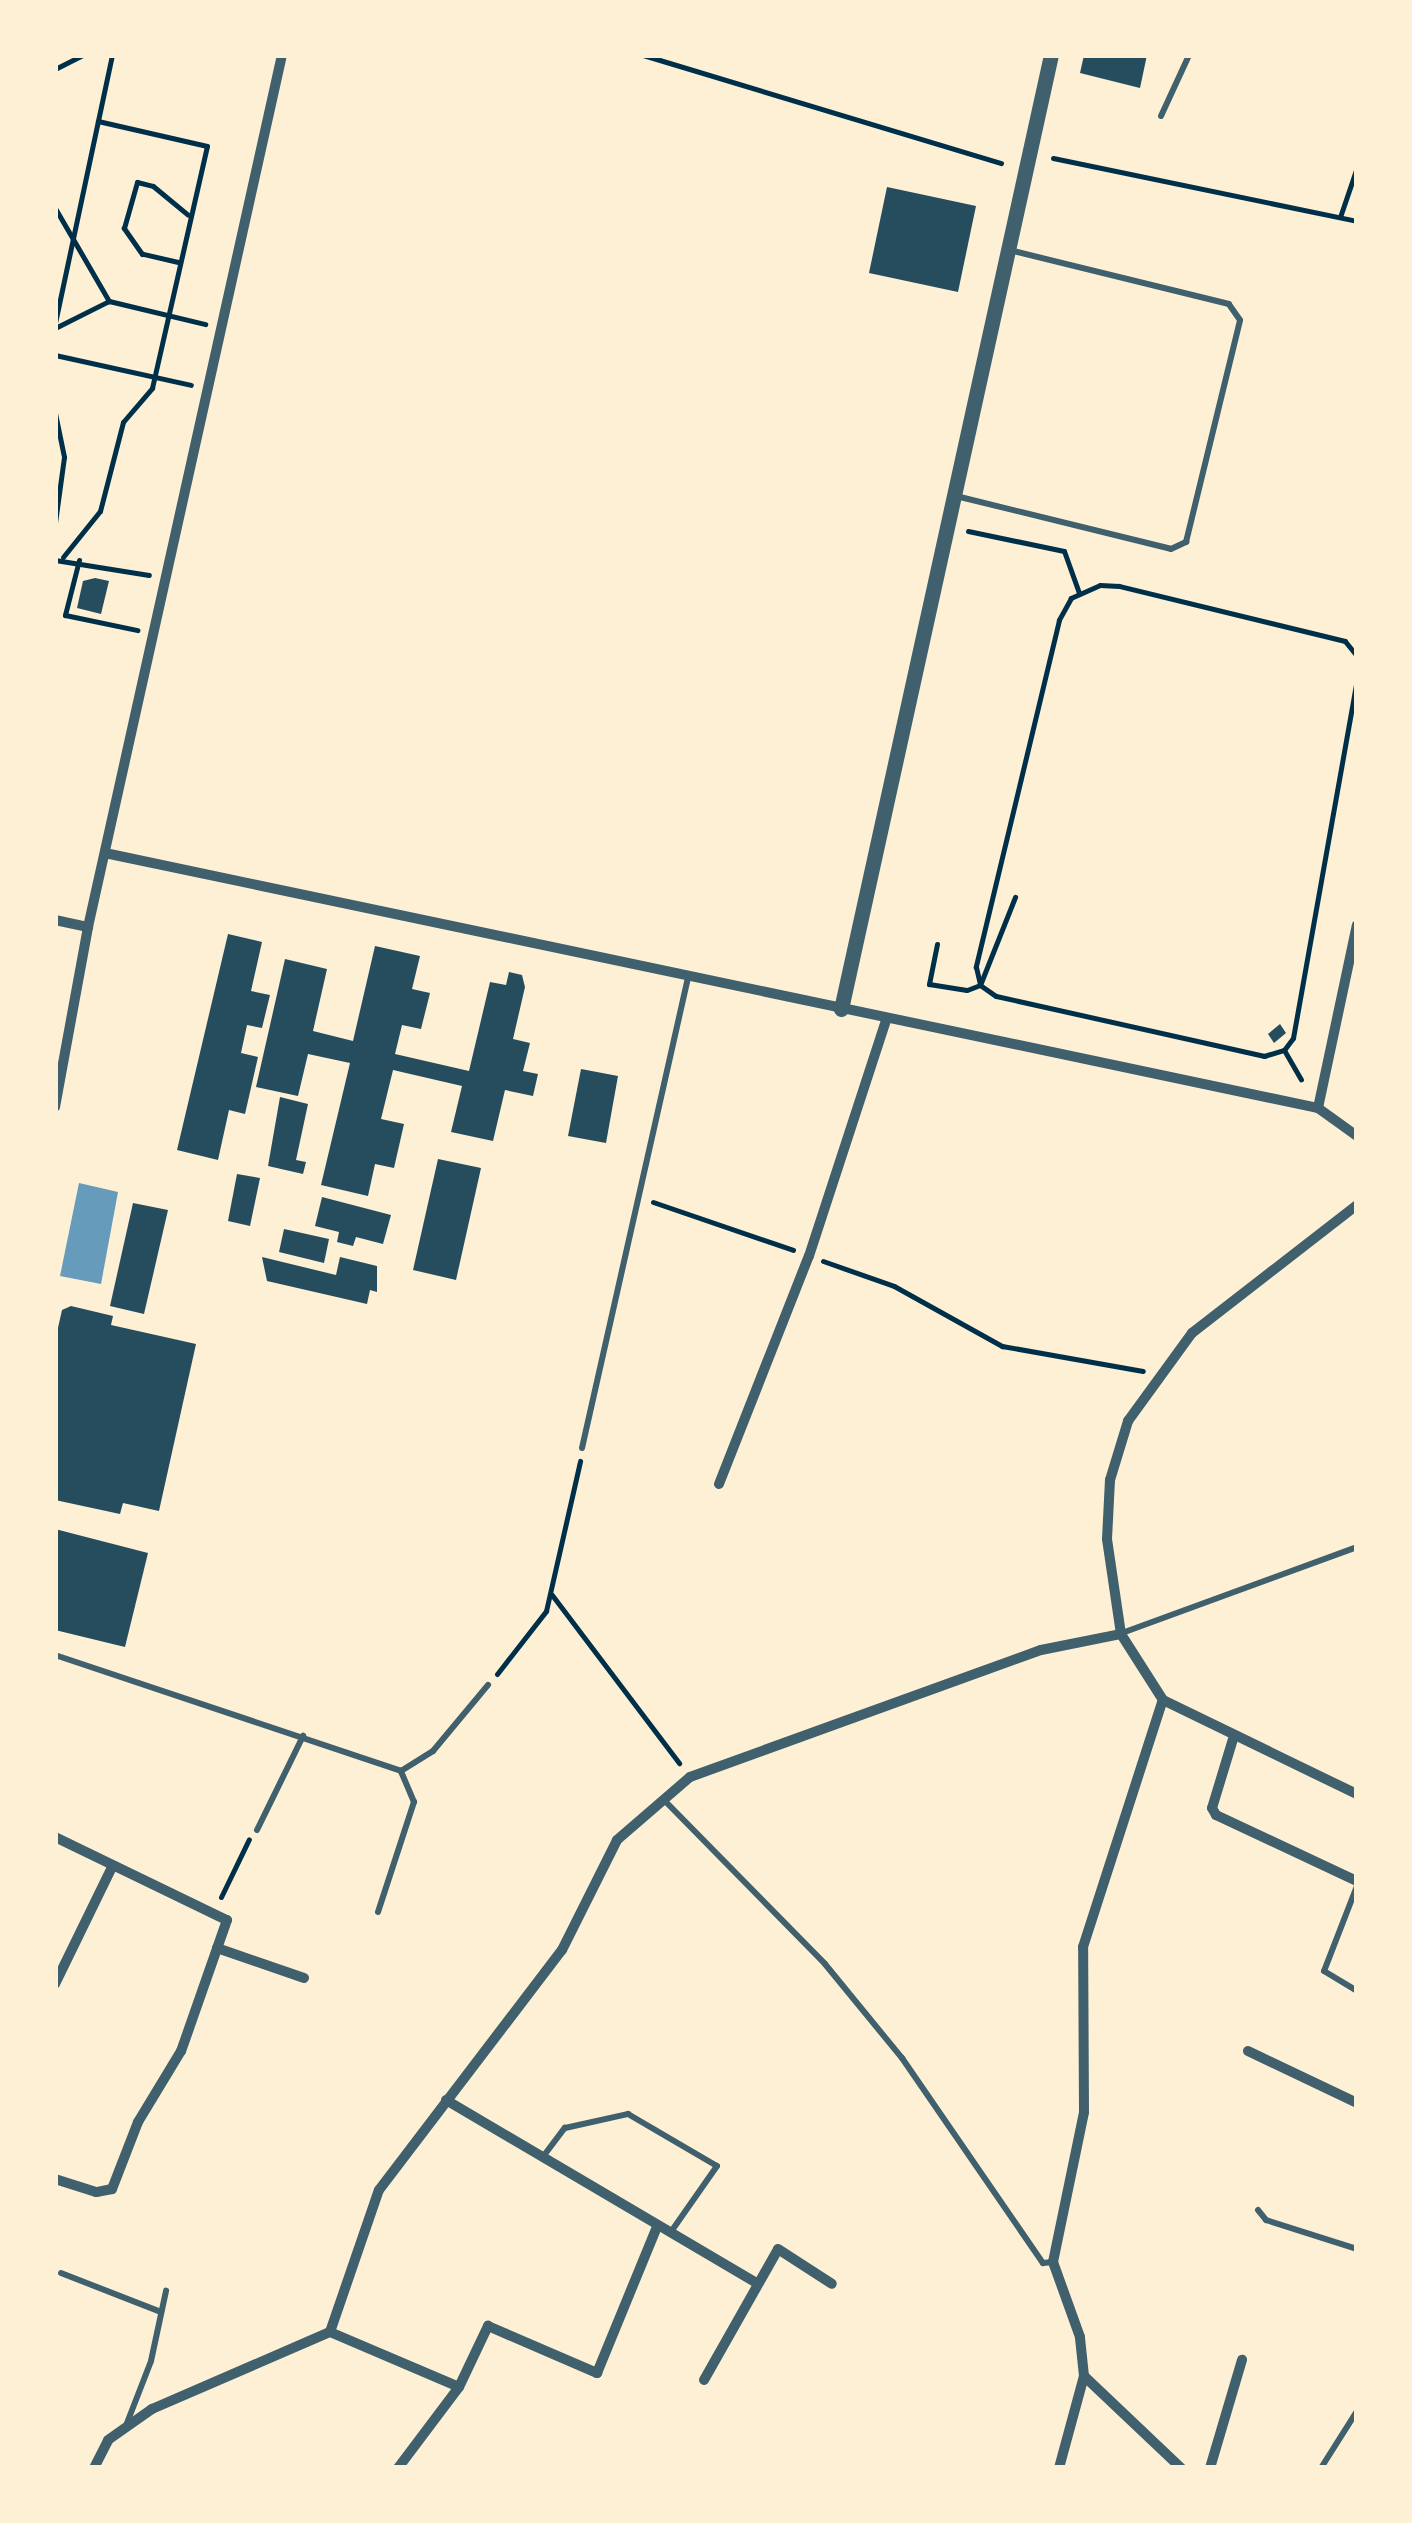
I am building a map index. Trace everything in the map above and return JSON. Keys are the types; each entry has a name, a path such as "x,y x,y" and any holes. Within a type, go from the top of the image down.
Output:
{"street":[{"path":"55,1107 88,928 282,55"},
{"path":"841,1009 950,495 1051,55"},
{"path":"106,853 688,979 1318,1108 1357,1136"},
{"path":"55,920 88,928"},
{"path":"1318,1108 1357,925"},
{"path":"720,1484 809,1256 886,1020"},
{"path":"1357,1204 1192,1333 1160,1373 1128,1420 1110,1480 1107,1538 1121,1634 1163,1700 1233,1739 1357,1794"},
{"path":"94,2468 108,2440 128,2424 330,2332 372,2203 562,1950 617,1840 690,1777 1041,1650 1121,1634"},
{"path":"1059,2468 1084,2376 1080,2336 1054,2262 1084,2112 1084,1948 1163,1700"},
{"path":"1233,1739 1212,1808 1216,1815 1357,1884"},
{"path":"55,1837 226,1920 181,2052 138,2122 112,2189 96,2192 55,2178"},
{"path":"55,1984 112,1867"},
{"path":"217,1948 304,1978"},
{"path":"1248,2051 1357,2103"},
{"path":"446,2100 757,2283"},
{"path":"398,2468 458,2387 488,2326 496,2324 597,2374 657,2227"},
{"path":"704,2380 778,2249 832,2284"},
{"path":"330,2332 458,2387"},
{"path":"1210,2468 1242,2360"},
{"path":"1084,2376 1180,2468"}],"lane":[{"path":"1161,116 1189,55"},
{"path":"950,495 1172,550 1186,542 1240,320 1230,304 1006,250"},
{"path":"582,1448 635,1198 688,979"},
{"path":"55,1046 68,1044"},
{"path":"1121,1634 1357,1547"},
{"path":"55,1654 401,1771 414,1802 378,1912"},
{"path":"401,1771 433,1751 488,1685"},
{"path":"257,1830 303,1736"},
{"path":"665,1801 825,1964 902,2058 1043,2263 1054,2262"},
{"path":"1357,1884 1324,1970 1357,1990"},
{"path":"542,2158 565,2128 628,2114 717,2166 669,2234"},
{"path":"1258,2210 1266,2220 1357,2250"},
{"path":"61,2273 161,2312"},
{"path":"128,2424 166,2292"},
{"path":"1322,2468 1357,2411"}],"path":[{"path":"55,69 84,55"},
{"path":"55,326 112,55"},
{"path":"644,55 1001,162"},
{"path":"55,560 63,557 100,511 123,422 154,376 188,214 207,146 98,121"},
{"path":"1053,158 1357,220"},
{"path":"1340,217 1357,168"},
{"path":"178,262 142,254 124,228 137,182 153,186 188,214"},
{"path":"55,208 74,234 109,301"},
{"path":"55,326 109,301 205,324"},
{"path":"55,355 191,386"},
{"path":"55,413 64,457 55,524"},
{"path":"968,531 1064,551 1079,593"},
{"path":"63,557 149,575"},
{"path":"79,560 65,615 138,630"},
{"path":"1355,650 1345,641 1119,586 1079,593 1059,620 976,967 980,984 996,996 1264,1056 1284,1050 1293,1038 1357,680"},
{"path":"937,944 930,984 967,990 980,984 1015,896"},
{"path":"1284,1050 1301,1080"},
{"path":"635,1198 894,1286 1002,1346 1160,1373"},
{"path":"488,1685 552,1595 582,1448"},
{"path":"552,1595 563,1601 690,1777"},
{"path":"213,1913 257,1830"}],"water":[{"path":"79,1183 118,1192 101,1284 60,1276"}],"building":[{"path":"1084,55 1147,55 1140,88 1080,73"},
{"path":"887,187 976,206 958,292 869,273"},
{"path":"83,581 109,581 101,614 77,608"},
{"path":"228,934 262,942 251,991 270,995 262,1028 247,1025 241,1053 258,1057 245,1114 229,1110 218,1160 177,1150"},
{"path":"375,946 420,956 412,989 430,993 421,1029 402,1025 395,1054 469,1071 490,982 506,985 509,972 522,975 525,987 513,1039 530,1043 523,1071 538,1074 533,1096 505,1090 493,1141 451,1132 462,1086 393,1070 381,1119 404,1124 394,1168 375,1164 368,1196 321,1185 350,1063 308,1054 298,1096 256,1087 285,959 327,969 313,1031 353,1041"},
{"path":"1280,1024 1286,1033 1274,1043 1268,1034"},
{"path":"581,1069 618,1076 606,1143 568,1136"},
{"path":"280,1097 308,1104 296,1160 306,1162 303,1174 268,1166"},
{"path":"438,1159 481,1168 456,1280 413,1270"},
{"path":"237,1174 260,1178 250,1226 228,1221"},
{"path":"322,1197 391,1215 383,1244 356,1237 353,1246 337,1242 339,1232 315,1226"},
{"path":"133,1203 168,1210 144,1314 110,1306"},
{"path":"284,1229 329,1239 324,1263 279,1252"},
{"path":"262,1257 336,1275 340,1257 377,1266 377,1292 370,1290 367,1304 267,1281"},
{"path":"71,1306 113,1316 111,1325 196,1344 159,1511 123,1503 120,1514 55,1500 55,1341 62,1310"},
{"path":"55,1529 148,1553 125,1647 55,1630"}]}
